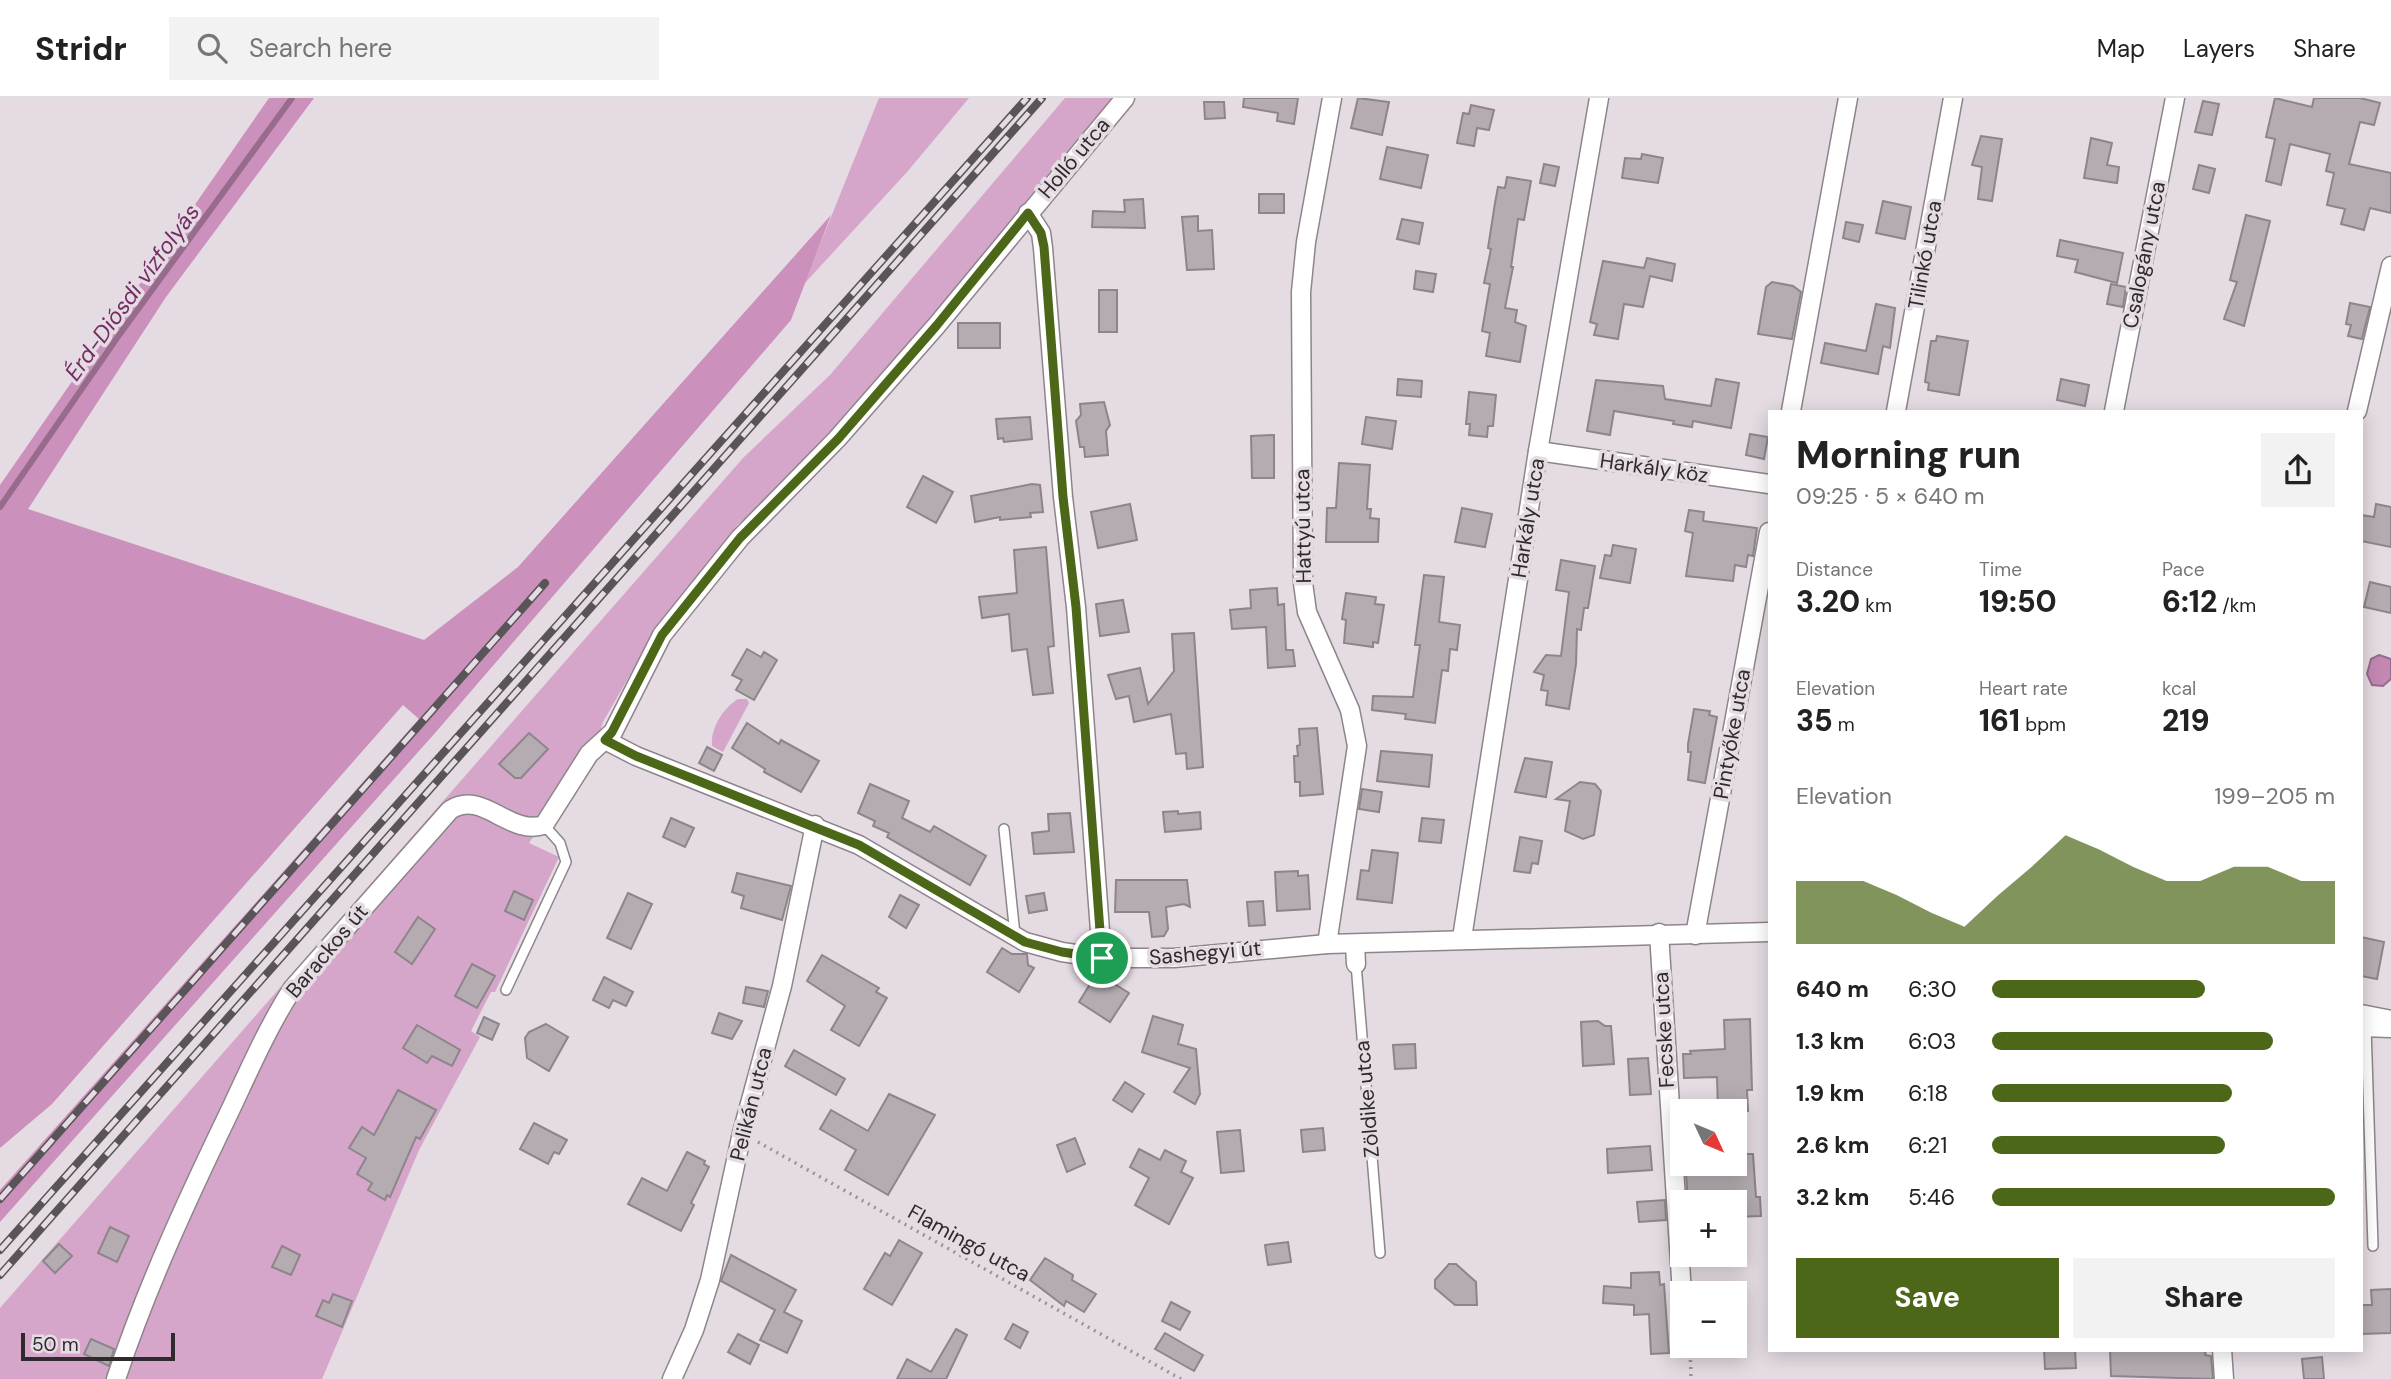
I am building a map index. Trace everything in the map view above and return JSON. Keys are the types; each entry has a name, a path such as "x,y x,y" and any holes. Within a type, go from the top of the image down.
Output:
{"street":[{"name":"Holló utca","path":"605,740 612,732 662,635 740,538 838,439 1125,98"},
{"name":"Hattyú utca","path":"1327,944 1357,746 1350,710 1307,611 1303,583 1301,292 1306,242 1332,98"},
{"name":"Harkály utca","path":"1462,938 1538,452 1599,98"},
{"path":"1791,410 1848,98"},
{"name":"Tilinkó utca","path":"1896,410 1953,98"},
{"name":"Csalogány utca","path":"2114,410 2175,98"},
{"path":"1028,213 1041,233 1044,247 1063,497 1076,607 1102,958"},
{"path":"2357,410 2391,266"},
{"name":"Harkály köz","path":"1538,452 1768,484"},
{"name":"Pintyőke utca","path":"1695,935 1768,537"},
{"path":"544,825 589,754 605,740"},
{"name":"Sashegyi út","path":"605,740 636,756 815,825 870,851 1015,936 1062,952 1102,958 1174,958 1327,944 1462,938 1768,932"},
{"name":"Barackos út","path":"116,1379 137,1317 210,1152 277,1013 293,988 450,810 461,803 473,803 524,828 544,825"},
{"name":"Pelikán utca","path":"672,1379 694,1330 710,1280 742,1133 782,986 815,825"},
{"name":"Fecske utca","path":"1658,933 1681,1281"},
{"name":"Zöldike utca","path":"1355,944 1356,964"},
{"path":"2363,1022 2391,1020"},
{"path":"2363,1022 2391,1028"},
{"path":"2222,1352 2224,1379"}],"lane":[{"path":"506,990 566,862 560,843 544,825"},
{"path":"1004,829 1015,936"},
{"name":"Zöldike utca","path":"1356,964 1380,1253"},
{"path":"2363,1042 2373,1246"}],"path":[{"name":"Flamingó utca","path":"742,1133 1181,1379"},
{"path":"1690,1358 1691,1379"}],"shaded area":[{"path":"269,98 314,98 166,297 28,509 424,640 518,567 831,215 791,320 435,733 0,1222 0,1190 419,719 403,705 52,1104 0,1148 0,485"},
{"path":"879,98 969,98 907,172 804,284"},
{"path":"1065,98 1115,98 986,260 766,506 738,524 680,609 658,626 603,722 597,741 529,843 559,857 495,992 491,992 471,1031 480,1037 419,1150 322,1379 0,1379 0,1308 743,458 830,375"},
{"path":"2379,655 2391,659 2391,679 2383,686 2372,685 2367,674 2371,659"},
{"path":"738,699 747,699 749,703 723,752 712,746 713,733 723,713"}],"building":[{"path":"1244,98 1298,98 1294,124 1277,121 1278,113 1243,107"},
{"path":"1358,98 1389,102 1382,135 1351,128"},
{"path":"2275,98 2312,107 2314,98 2360,98 2380,103 2374,125 2360,122 2349,164 2391,173 2391,213 2370,208 2364,230 2341,224 2345,209 2327,205 2334,173 2326,171 2330,154 2290,144 2281,185 2266,181 2275,139 2266,137"},
{"path":"2203,101 2219,104 2212,135 2195,132"},
{"path":"1204,102 1224,102 1225,118 1205,119"},
{"path":"1471,105 1494,110 1489,130 1477,128 1474,146 1457,143 1463,113 1469,114"},
{"path":"1981,136 2002,139 1992,201 1978,199 1982,167 1972,165"},
{"path":"2091,138 2112,143 2107,165 2119,167 2117,183 2084,178"},
{"path":"1387,147 1428,155 1421,188 1380,179"},
{"path":"1642,154 1663,158 1658,183 1622,178 1625,158 1641,159"},
{"path":"1544,164 1559,167 1555,186 1540,183"},
{"path":"2199,165 2215,169 2209,193 2193,189"},
{"path":"1507,177 1531,181 1524,220 1518,219 1505,308 1517,310 1515,322 1526,326 1520,362 1486,356 1490,333 1482,331 1490,284 1484,283 1491,249 1488,248 1495,203 1498,187 1505,188"},
{"path":"1259,194 1284,194 1284,213 1259,213"},
{"path":"1143,199 1145,228 1092,227 1093,211 1125,212 1124,200"},
{"path":"1883,201 1911,207 1905,239 1876,233"},
{"path":"2246,215 2270,221 2244,326 2224,319 2237,282 2230,280"},
{"path":"1198,216 1198,231 1212,230 1214,269 1187,270 1182,217"},
{"path":"1402,219 1423,223 1419,244 1397,239"},
{"path":"1846,222 1863,225 1859,242 1843,238"},
{"path":"2060,240 2123,253 2117,283 2075,272 2078,260 2057,256"},
{"path":"1647,258 1675,264 1672,281 1650,276 1643,307 1624,304 1618,339 1594,335 1597,324 1590,322 1603,261 1644,268"},
{"path":"1416,271 1436,274 1433,292 1414,289"},
{"path":"1772,282 1793,286 1801,292 1792,339 1758,334 1766,287"},
{"path":"2111,284 2126,287 2123,307 2107,304"},
{"path":"1099,290 1117,290 1117,332 1099,332"},
{"path":"2350,303 2370,307 2362,339 2348,336 2351,325 2346,324"},
{"path":"1876,304 1895,308 1890,348 1883,346 1878,374 1821,363 1825,343 1866,351"},
{"path":"958,323 1000,323 1000,348 958,348"},
{"path":"1937,336 1968,341 1959,395 1928,390 1929,383 1925,382 1931,341 1936,341"},
{"path":"1398,379 1422,381 1421,397 1397,395"},
{"path":"1716,379 1739,383 1731,428 1693,421 1692,427 1673,424 1674,421 1614,411 1610,435 1587,431 1596,380 1663,386 1665,399 1711,406"},
{"path":"2061,379 2089,385 2085,406 2057,400"},
{"path":"1469,392 1496,395 1493,426 1488,426 1487,437 1469,435 1470,424 1466,424"},
{"path":"1104,402 1110,425 1106,431 1108,455 1085,457 1084,447 1080,447 1076,421 1081,415 1080,404"},
{"path":"1030,417 1032,439 1004,442 1003,438 998,439 996,419"},
{"path":"1366,417 1396,421 1392,449 1362,444"},
{"path":"1750,434 1768,437 1764,459 1746,455"},
{"path":"1274,435 1274,478 1252,478 1251,436"},
{"path":"1339,463 1370,465 1367,509 1371,509 1370,518 1379,519 1378,542 1326,542 1327,508 1336,508"},
{"path":"923,476 953,492 936,523 907,507"},
{"path":"1032,484 1040,485 1043,512 1030,513 1031,517 1000,520 1000,517 975,522 971,496"},
{"path":"1130,504 1137,540 1098,548 1091,512"},
{"path":"2376,504 2391,507 2391,547 2363,541 2363,515 2374,517"},
{"path":"1462,508 1492,514 1485,547 1455,542"},
{"path":"1689,510 1704,512 1703,521 1757,528 1753,556 1748,555 1746,567 1735,565 1733,581 1686,576 1693,533 1685,531"},
{"path":"1613,545 1636,549 1630,583 1600,578 1605,555 1611,556"},
{"path":"1046,547 1054,646 1048,647 1053,693 1033,695 1027,649 1012,651 1009,614 982,618 979,597 1017,593 1014,550"},
{"path":"1561,560 1595,566 1588,608 1584,608 1581,630 1577,629 1576,664 1569,709 1546,705 1548,691 1541,690 1544,675 1534,672 1546,655 1561,656 1569,592 1556,590"},
{"path":"1424,575 1444,577 1439,622 1460,625 1457,650 1450,649 1448,671 1442,670 1435,723 1405,719 1406,714 1372,710 1373,696 1413,697 1420,645 1415,645"},
{"path":"2370,582 2391,587 2391,613 2364,607"},
{"path":"1277,588 1278,605 1284,604 1286,650 1293,650 1295,666 1268,668 1266,627 1232,629 1230,610 1251,608 1250,590"},
{"path":"1346,593 1376,597 1375,604 1384,605 1378,643 1373,642 1373,647 1344,643 1346,620 1342,619"},
{"path":"1123,600 1129,632 1100,636 1096,604"},
{"path":"1194,633 1203,767 1187,769 1186,753 1176,754 1171,714 1134,722 1129,696 1116,699 1108,675 1140,668 1148,704 1174,671 1172,634"},
{"path":"747,649 761,657 764,652 777,660 754,700 736,690 742,680 732,675"},
{"path":"1694,709 1710,711 1709,715 1717,717 1705,783 1688,780 1691,752 1688,752 1688,744"},
{"path":"747,723 779,744 781,740 819,761 801,792 764,772 765,769 732,748"},
{"path":"1317,728 1323,794 1300,796 1300,782 1295,782 1294,756 1298,756 1299,729"},
{"path":"529,733 548,749 521,778 515,778 499,764"},
{"path":"707,747 722,755 714,771 699,763"},
{"path":"1381,751 1432,755 1429,787 1377,781"},
{"path":"1525,758 1552,762 1546,797 1515,792"},
{"path":"1580,782 1595,784 1601,791 1594,835 1583,839 1565,831 1570,801 1556,799"},
{"path":"870,784 909,801 902,818 930,832 934,826 986,856 970,885 887,837 889,833 873,826 875,821 858,813"},
{"path":"1362,789 1382,792 1379,812 1359,809"},
{"path":"1178,811 1178,814 1200,812 1201,829 1165,832 1163,812"},
{"path":"1070,813 1074,852 1034,854 1032,833 1049,831 1048,814"},
{"path":"671,818 694,828 685,847 663,837"},
{"path":"1422,818 1444,820 1441,843 1419,841"},
{"path":"1520,837 1542,841 1538,864 1532,863 1530,873 1514,871"},
{"path":"1372,850 1398,853 1392,903 1357,899 1361,870 1369,871"},
{"path":"1298,871 1298,876 1308,875 1310,909 1277,911 1275,872"},
{"path":"737,873 791,886 782,920 741,908 744,896 732,892"},
{"path":"1116,880 1187,880 1190,907 1184,904 1166,907 1168,929 1164,936 1152,937 1149,912 1115,912"},
{"path":"514,891 533,900 524,920 505,911"},
{"path":"628,893 652,904 631,949 607,938"},
{"path":"1044,893 1047,910 1029,913 1026,896"},
{"path":"900,895 919,905 906,928 889,917"},
{"path":"1263,901 1265,925 1249,926 1247,902"},
{"path":"418,917 435,929 412,964 395,952"},
{"path":"2363,937 2384,942 2377,979 2363,976"},
{"path":"1002,948 1012,954 1027,954 1028,965 1034,968 1019,992 987,972"},
{"path":"822,955 879,988 876,992 887,998 859,1046 831,1030 845,1006 807,981"},
{"path":"472,964 495,976 477,1008 455,996"},
{"path":"1097,973 1129,993 1110,1022 1079,1002"},
{"path":"604,977 633,992 626,1006 613,1000 609,1008 593,1000"},
{"path":"746,987 768,991 764,1007 743,1003"},
{"path":"719,1013 742,1021 732,1039 712,1033"},
{"path":"1153,1016 1183,1025 1178,1044 1196,1049 1200,1094 1195,1104 1174,1092 1190,1068 1142,1052"},
{"path":"484,1017 499,1024 492,1040 477,1033"},
{"path":"1750,1019 1752,1090 1747,1090 1748,1111 1747,1099 1718,1099 1717,1077 1684,1078 1683,1054 1691,1054 1690,1051 1725,1049 1724,1020"},
{"path":"1598,1021 1605,1026 1611,1026 1614,1064 1583,1066 1581,1022"},
{"path":"546,1024 568,1037 549,1071 527,1058 525,1038 529,1032"},
{"path":"417,1025 460,1050 452,1066 432,1056 427,1063 403,1048"},
{"path":"1415,1044 1416,1068 1395,1069 1393,1045"},
{"path":"794,1050 845,1079 836,1095 785,1066"},
{"path":"1648,1058 1651,1094 1630,1095 1628,1059"},
{"path":"1125,1082 1144,1094 1132,1112 1113,1100"},
{"path":"398,1090 436,1110 420,1139 416,1137 390,1197 387,1195 385,1200 368,1190 372,1183 357,1174 366,1158 349,1148 362,1127 374,1135"},
{"path":"889,1094 935,1115 888,1195 845,1170 856,1150 820,1129 831,1110 868,1131"},
{"path":"534,1123 567,1140 559,1154 554,1152 548,1164 520,1149"},
{"path":"1323,1128 1325,1150 1303,1152 1301,1130"},
{"path":"1240,1130 1244,1171 1221,1173 1217,1132"},
{"path":"1075,1138 1085,1164 1067,1172 1057,1145"},
{"path":"1650,1146 1652,1170 1608,1173 1607,1149"},
{"path":"1139,1149 1160,1160 1165,1150 1186,1161 1181,1172 1193,1178 1169,1224 1135,1205 1149,1178 1130,1167"},
{"path":"687,1152 705,1161 704,1164 709,1167 681,1231 628,1204 642,1178 667,1191"},
{"path":"1747,1154 1753,1154 1756,1197 1760,1197 1761,1216 1747,1217 1747,1190 1687,1190 1686,1176 1747,1176"},
{"path":"1665,1200 1666,1220 1639,1222 1637,1202"},
{"path":"110,1227 129,1236 117,1262 98,1253"},
{"path":"899,1240 922,1253 892,1305 864,1289 885,1253 890,1256"},
{"path":"1288,1242 1291,1262 1268,1265 1265,1245"},
{"path":"59,1244 72,1256 55,1273 43,1261"},
{"path":"282,1246 300,1255 291,1275 272,1267"},
{"path":"731,1255 796,1290 784,1312 802,1321 787,1353 760,1340 775,1310 721,1281"},
{"path":"1045,1258 1073,1275 1072,1280 1096,1294 1084,1312 1066,1301 1064,1306 1030,1280"},
{"path":"1449,1264 1456,1264 1476,1282 1477,1305 1455,1305 1435,1288 1435,1280"},
{"path":"1659,1272 1660,1285 1664,1284 1669,1353 1651,1354 1649,1314 1634,1315 1634,1305 1603,1303 1604,1286 1631,1288 1631,1273"},
{"path":"2391,1289 2391,1333 2363,1334 2363,1305 2372,1305 2371,1290"},
{"path":"333,1294 352,1301 342,1327 316,1316 323,1300 329,1303"},
{"path":"1171,1302 1190,1312 1180,1330 1162,1321"},
{"path":"1013,1324 1028,1332 1020,1348 1005,1339"},
{"path":"956,1329 967,1335 946,1379 897,1379 907,1359 931,1372"},
{"path":"1165,1333 1203,1355 1194,1371 1155,1349"},
{"path":"738,1334 759,1345 750,1364 728,1352"},
{"path":"91,1339 114,1349 109,1366 84,1354"},
{"path":"2044,1352 2075,1352 2076,1368 2045,1369"},
{"path":"2110,1352 2206,1352 2205,1355 2211,1356 2213,1379 2111,1376"},
{"path":"2322,1357 2324,1379 2304,1379 2302,1359"}],"waterway":[{"name":"Érd-Diósdi vízfolyás","path":"0,507 117,338 292,98"}],"railway":[{"path":"0,1250 1027,98"},
{"path":"0,1275 1042,98"},
{"path":"0,1199 545,583"}],"route":[{"path":"1028,213 1041,233 1044,247 1063,497 1076,607 1102,958 1062,952 1025,942 859,845 815,825 636,756 605,740 612,732 662,635 740,538 838,439 937,325 1028,213"}]}
